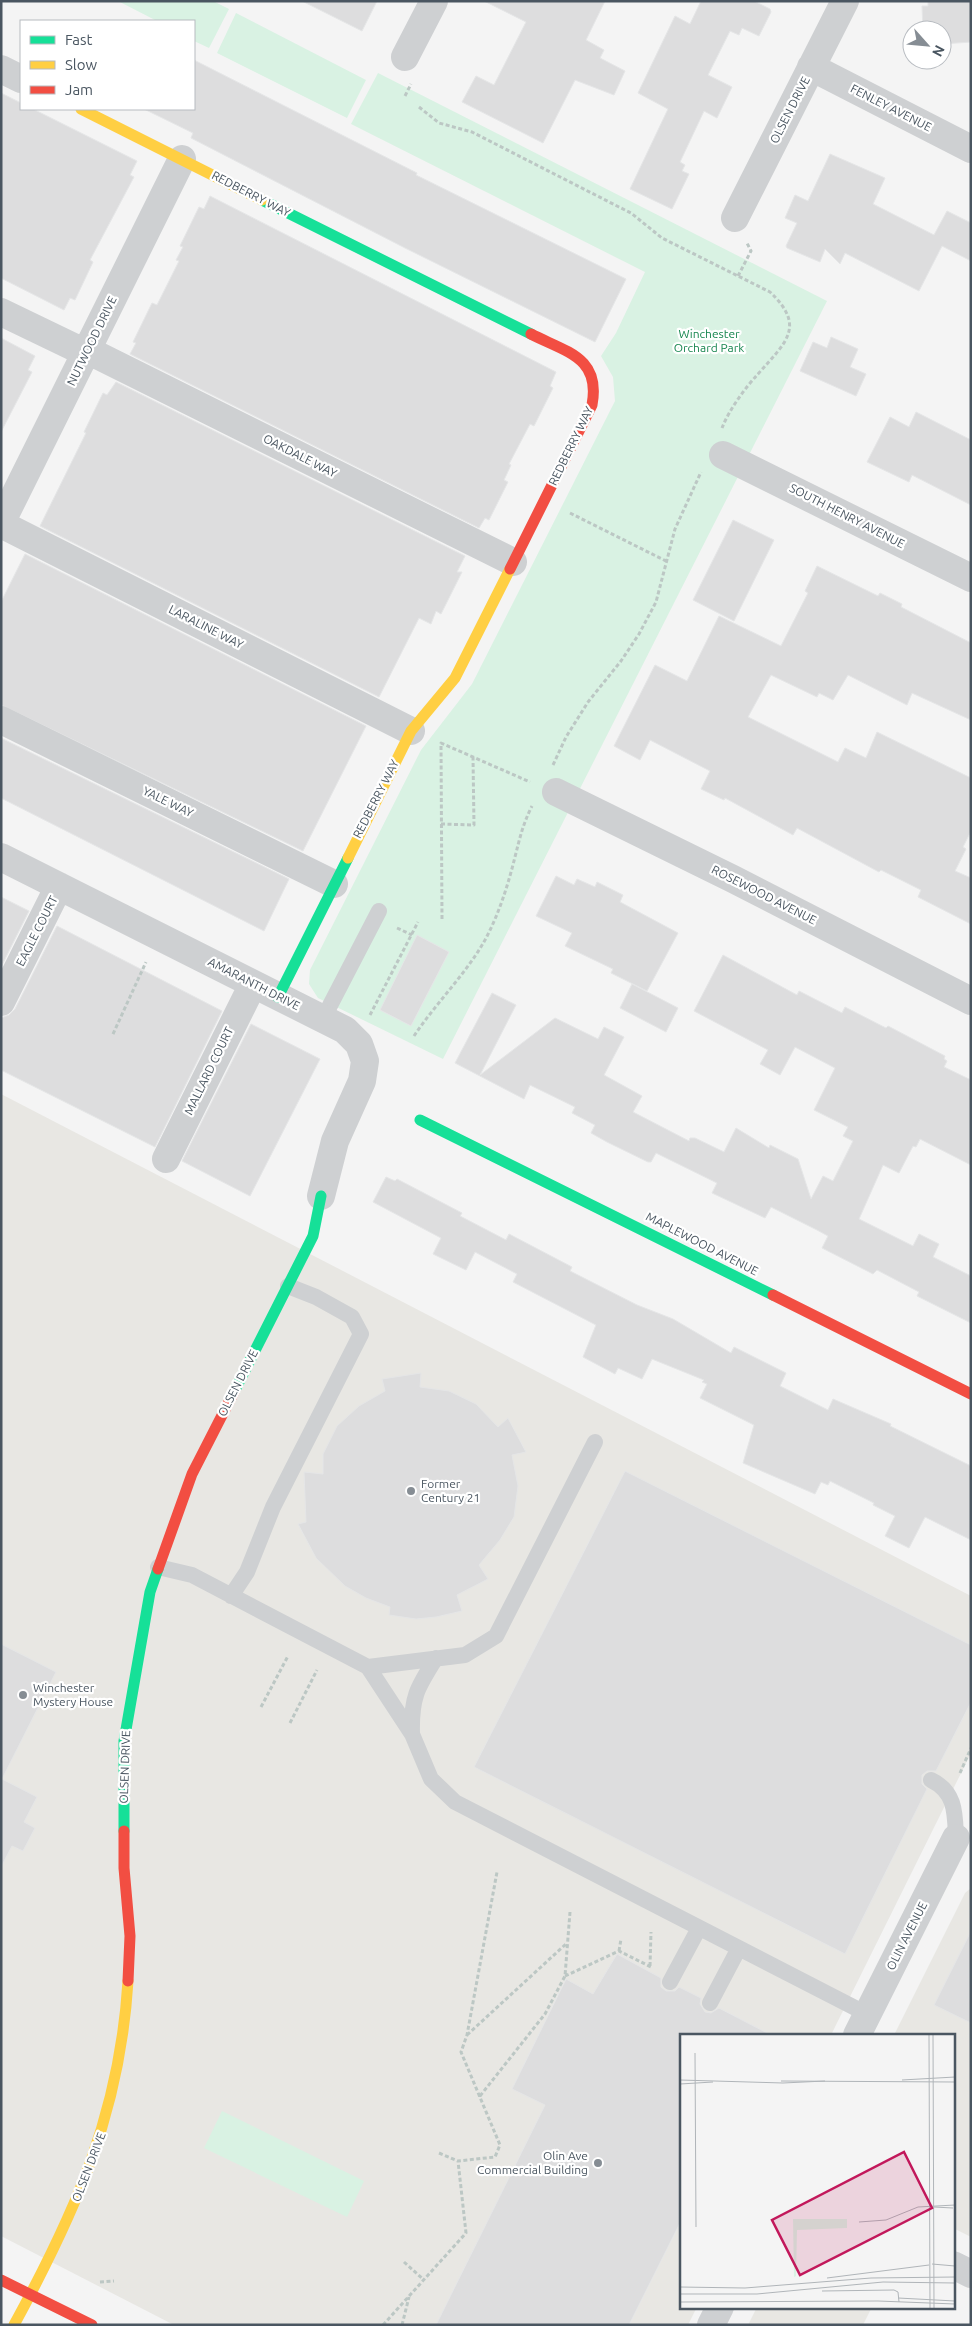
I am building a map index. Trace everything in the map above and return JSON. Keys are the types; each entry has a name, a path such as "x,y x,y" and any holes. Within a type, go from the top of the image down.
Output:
{"street":[{"path":"405,58 434,1"},
{"name":"OLSEN DRIVE","path":"735,218 845,1"},
{"name":"FENLEY AVENUE","path":"811,67 971,149"},
{"path":"1,69 20,78"},
{"name":"REDBERRY WAY","path":"83,110 577,357 588,367 596,384 592,405 456,678 411,731 278,996"},
{"name":"NUTWOOD DRIVE","path":"1,523 182,159"},
{"name":"OAKDALE WAY","path":"1,312 86,351 513,562"},
{"name":"SOUTH HENRY AVENUE","path":"716,451 971,578"},
{"name":"LARALINE WAY","path":"1,523 411,731"},
{"name":"YALE WAY","path":"1,720 334,884"},
{"name":"ROSEWOOD AVENUE","path":"544,787 734,879 971,1001"},
{"name":"AMARANTH DRIVE","path":"1,857 345,1030 358,1044 365,1061 362,1081 334,1142 321,1196"},
{"name":"EAGLE COURT","path":"1,1002 59,886"},
{"name":"MALLARD COURT","path":"166,1159 252,984"},
{"name":"MAPLEWOOD AVENUE","path":"420,1120 971,1394"},
{"name":"OLSEN DRIVE","path":"14,2325 49,2261 88,2174 102,2134 120,2053 126,2010 130,1936 124,1868 124,1742 150,1592 192,1474 313,1236 321,1196"},
{"name":"OLIN AVENUE","path":"862,2024 956,1838"},
{"path":"954,2266 971,2274"},
{"path":"1,2280 92,2325"},
{"path":"711,2325 720,2308"}],"lane":[{"path":"323,1019 379,911"},
{"path":"231,1596 247,1572 273,1507 361,1334 352,1317 316,1297 288,1286"},
{"path":"368,1666 465,1654 496,1636 596,1442"},
{"path":"158,1566 192,1576 368,1666 412,1734 431,1779 455,1802 739,1948 862,2024"},
{"path":"412,1734 412,1709 415,1694 436,1658"},
{"path":"932,1780 940,1784 955,1806 956,1838"},
{"path":"671,1980 699,1928"},
{"path":"710,2003 739,1948"}],"path":[{"path":"414,1036 433,1008 465,970 485,939 502,900 522,826 544,787 566,737 588,702 621,661 639,634 656,602 668,562 675,529 716,451 724,422 757,374 783,347 789,332 790,318 784,304 770,292 662,238 620,207 472,132 440,123 419,107"},
{"path":"569,512 668,562"},
{"path":"442,919 441,743 544,787"},
{"path":"442,824 474,825 473,757"},
{"path":"367,1020 418,922"},
{"path":"113,1034 147,962"},
{"path":"261,1707 288,1656"},
{"path":"290,1723 317,1670"},
{"path":"439,2153 458,2161 495,2156 500,2145 461,2052 467,2035 496,1872"},
{"path":"480,2096 545,2014 565,1976 570,1912"},
{"path":"650,1966 651,1932"},
{"path":"620,1951 621,1939"},
{"path":"467,2035 568,1943"},
{"path":"565,1976 620,1951"},
{"path":"620,1951 650,1966 671,1980"},
{"path":"383,2325 466,2233 458,2161"},
{"path":"404,2262 424,2280"},
{"path":"100,2282 114,2281"},
{"path":"402,2325 409,2297"}],"shaded area":[{"path":"1,1094 971,1596 971,1753 831,2034 680,2034 680,2308 696,2308 688,2325 174,2325 1,2236"},
{"path":"971,1888 971,2237 954,2228 954,2034 894,2034 965,1893"},
{"path":"756,2308 872,2308 863,2325 748,2325"}],"green space":[{"path":"118,1 213,1 229,9 209,48 195,41 195,20 155,20"},
{"path":"236,13 366,80 347,118 217,53"},
{"name":"Winchester Orchard Park","path":"378,73 827,301 443,1059 318,998 309,984 310,970 421,750 472,684 615,401 613,377 601,356 616,333 645,272 351,124"},
{"path":"222,2111 364,2181 347,2217 204,2148"}],"building":[{"path":"302,1 377,1 362,31"},
{"path":"484,1 605,1 586,40 604,50 600,58 625,71 614,95 575,80 543,143 462,102 476,76 494,85 526,22"},
{"path":"701,1 754,1 770,9 771,12 759,36 742,28 739,35 730,31 708,75 732,87 717,118 704,111 680,162 685,165 682,171 689,174 672,209 630,189 668,109 638,93 675,16 690,24"},
{"path":"928,1 971,1 971,42 952,43 952,20 923,20 922,6 928,6"},
{"path":"195,61 417,173 416,175 626,279 595,342 405,248 191,138 193,133 146,110 195,110"},
{"path":"1,93 20,102 20,110 35,110 137,161 130,175 134,177 90,260 93,262 75,300 70,298 64,310 1,278"},
{"path":"830,154 885,178 873,204 934,235 947,211 971,223 971,261 942,246 919,291 845,253 840,264 825,249 820,262 787,248 786,246 797,223 785,218 795,195 808,201"},
{"path":"210,196 556,372 550,386 553,388 534,426 530,424 509,464 511,465 504,480 508,482 489,520 485,518 479,528 130,354 136,343 133,342 152,303 157,305 179,261 176,260 183,247 180,246 199,207 204,209"},
{"path":"831,337 858,349 850,367 866,374 856,396 800,371 813,342 827,348"},
{"path":"1,338 35,356 28,370 32,372 1,432"},
{"path":"116,382 465,556 457,572 462,572 441,614 436,611 431,624 419,618 379,697 40,526 86,433 84,432 103,393 107,395"},
{"path":"916,412 971,440 971,505 912,475 909,482 867,462 890,417 909,427"},
{"path":"733,520 774,540 734,621 693,600"},
{"path":"25,554 366,726 303,851 1,705 1,602"},
{"path":"817,566 878,596 880,593 902,604 901,607 971,643 971,720 912,693 907,705 848,675 833,700 819,693 817,697 771,675 748,717 838,762 845,748 866,758 877,732 971,778 971,831 963,847 966,849 955,871 971,878 971,924 918,897 921,890 881,870 879,872 797,828 793,835 725,798 724,800 701,789 710,771 650,740 640,760 614,746 655,665 687,681 719,616 781,646 808,593 805,591"},
{"path":"1,738 289,879 264,931 1,798"},
{"path":"556,876 574,885 577,879 595,887 597,882 623,895 620,902 678,933 647,991 611,973 613,969 565,946 572,933 536,916"},
{"path":"1,897 29,911 1,967"},
{"path":"57,926 222,1011 155,1147 1,1070 1,1018 9,1015 15,1009"},
{"path":"417,935 449,952 411,1026 380,1010"},
{"path":"723,955 797,995 799,991 842,1013 845,1007 886,1028 888,1026 945,1056 944,1059 947,1061 944,1067 971,1080 971,1165 920,1139 916,1147 913,1146 899,1173 883,1165 859,1219 913,1246 919,1234 939,1244 933,1257 971,1276 971,1323 917,1296 919,1292 877,1270 873,1274 822,1248 828,1236 771,1207 765,1218 712,1193 717,1183 656,1153 651,1162 648,1162 607,1142 591,1133 595,1125 572,1113 575,1107 530,1085 524,1099 455,1063 492,993 516,1005 480,1075 555,1018 598,1039 604,1027 624,1037 604,1075 642,1096 633,1112 689,1141 690,1138 695,1138 724,1152 736,1128 769,1148 770,1145 798,1159 811,1199 823,1176 833,1181 853,1141 843,1136 848,1127 814,1110 835,1068 795,1047 780,1075 760,1064 768,1050 694,1011"},
{"path":"632,984 678,1008 666,1032 620,1008"},
{"path":"251,1024 320,1059 250,1196 182,1161"},
{"path":"386,1177 395,1181 397,1179 462,1213 460,1216 506,1240 509,1234 572,1267 570,1271 637,1305 673,1319 731,1353 734,1347 786,1373 780,1386 828,1410 833,1399 891,1424 890,1426 971,1466 971,1540 925,1517 909,1548 885,1536 895,1516 873,1505 874,1503 830,1481 828,1485 821,1482 815,1494 743,1463 754,1425 700,1398 707,1384 702,1382 704,1380 652,1359 642,1379 618,1368 615,1374 583,1357 596,1325 513,1282 517,1274 475,1252 466,1270 433,1254 441,1238 373,1202"},
{"name":"Former Century 21","path":"421,1373 420,1387 449,1391 476,1404 498,1427 508,1418 526,1452 512,1455 518,1486 514,1517 500,1540 479,1565 488,1579 457,1595 462,1611 416,1619 389,1615 390,1607 366,1598 345,1586 316,1558 298,1524 306,1522 304,1472 323,1474 323,1454 337,1426 359,1406 385,1391 382,1379"},
{"path":"625,1471 971,1645 971,1702 936,1771 927,1771 922,1775 922,1784 927,1789 845,1954 474,1767"},
{"path":"1,1644 56,1672 2,1779 37,1797 24,1822 35,1828 23,1851 12,1846 1,1867"},
{"path":"971,1931 971,2023 934,2005"},
{"name":"Olin Ave Commercial Building","path":"617,1954 661,1978 661,1987 666,1991 675,1991 679,1987 701,1998 700,2004 705,2012 711,2013 719,2008 769,2034 680,2034 680,2223 629,2325 436,2325 545,2105 512,2089 566,1979 593,1994"}],"traffic: fast":[{"path":"262,200 531,334"},
{"path":"278,997 348,858"},
{"path":"420,1120 773,1295"},
{"path":"235,1390 313,1236 321,1196"},
{"path":"124,1831 124,1741 150,1592 158,1569"}],"traffic: slow":[{"path":"83,110 262,200"},
{"path":"348,858 411,731 455,678 510,569"},
{"path":"14,2325 57,2242 91,2160 105,2118 116,2074 128,1981"}],"traffic: jam":[{"path":"510,569 592,405 593,389 591,376 586,366 568,352 531,334"},
{"path":"773,1295 971,1394"},
{"path":"158,1569 192,1474 235,1390"},
{"path":"124,1831 124,1868 130,1936 128,1981"},
{"path":"1,2280 92,2325"}],"place":[{"name":"Former Century 21","path":"411,1491"},
{"name":"Winchester Mystery House","path":"23,1695"},
{"name":"Olin Ave Commercial Building","path":"598,2163"}]}
